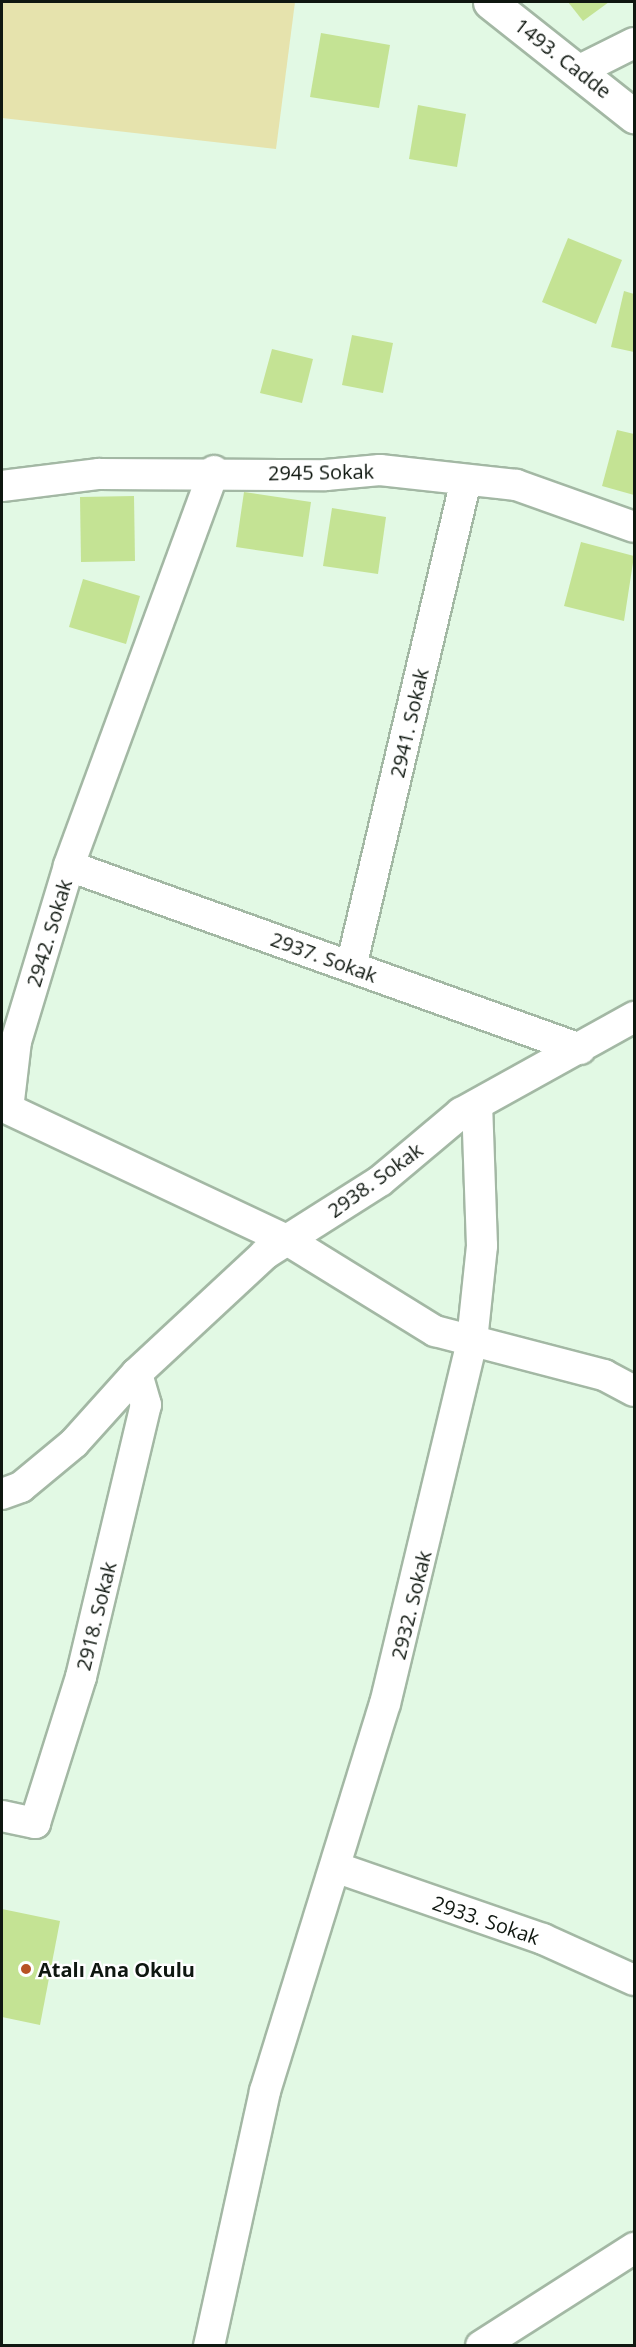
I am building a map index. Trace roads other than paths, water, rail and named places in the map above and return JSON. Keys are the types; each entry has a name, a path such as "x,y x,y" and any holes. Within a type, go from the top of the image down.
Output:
{"street":[{"name":"1493. Cadde","path":"490,2 580,70 634,116"},
{"path":"580,70 634,43"},
{"name":"2945 Sokak","path":"2,486 99,474 214,471 326,475 380,470 516,485 634,526"},
{"name":"2942. Sokak","path":"214,471 69,866 16,1041 8,1109 289,1240"},
{"name":"2941. Sokak","path":"351,967 466,480"},
{"name":"2937. Sokak","path":"69,866 580,1049"},
{"name":"2938. Sokak","path":"2,1494 21,1487 74,1443 137,1373 265,1254 380,1181 477,1105 634,1017"},
{"name":"2932. Sokak","path":"209,2346 265,2091 385,1704 472,1341 482,1246 477,1105"},
{"path":"289,1240 435,1331 604,1375 634,1390"},
{"name":"2918. Sokak","path":"2,1816 35,1823 81,1677 146,1405 137,1373"},
{"name":"2933. Sokak","path":"335,1868 543,1940 634,1980"},
{"path":"480,2346 634,2248"}],"place":[{"name":"Atalı Ana Okulu","path":"26,1969"}]}
